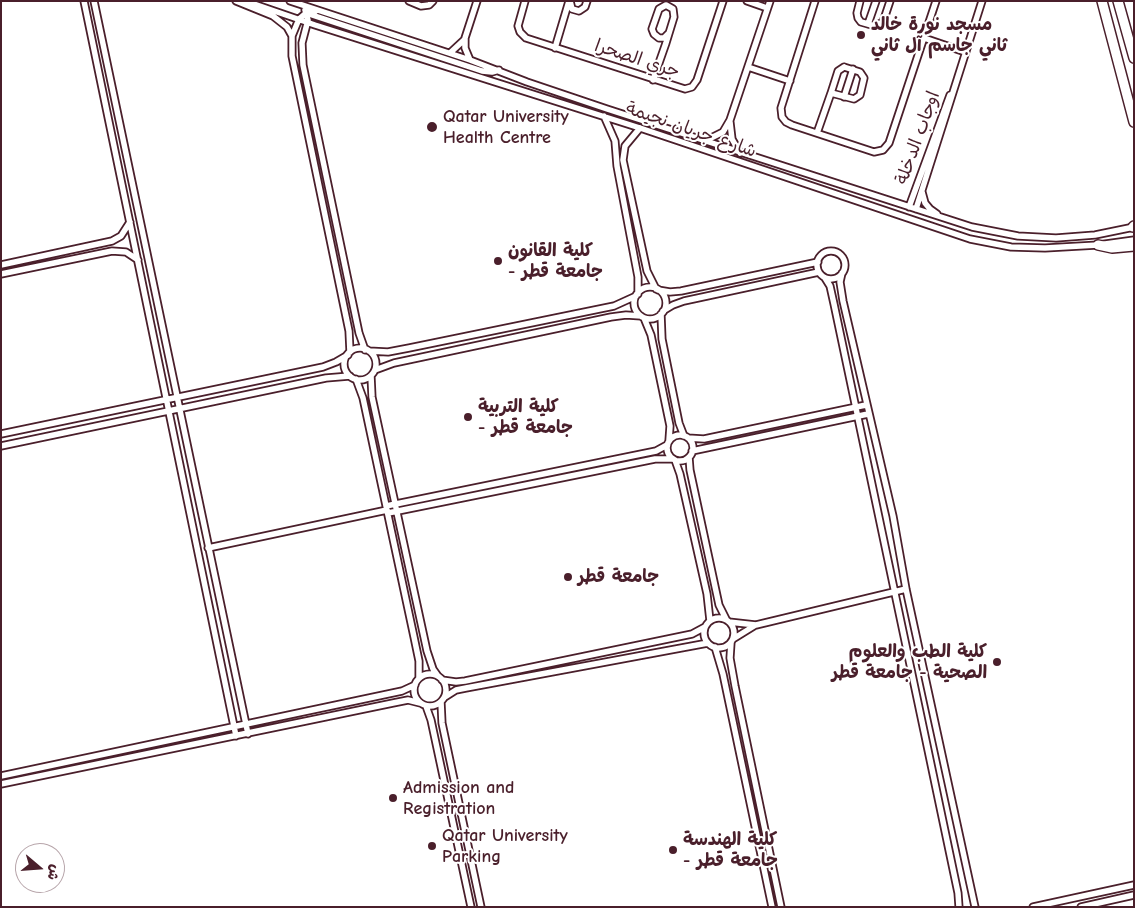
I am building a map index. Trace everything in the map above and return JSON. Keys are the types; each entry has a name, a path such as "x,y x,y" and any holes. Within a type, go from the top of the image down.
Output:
{"main road":[{"path":"1102,1 1134,122"},
{"path":"1118,1 1134,58"},
{"path":"1124,87 1134,96"},
{"path":"1098,245 1112,248 1134,246"}],"street":[{"path":"84,1 236,736"},
{"path":"94,1 248,734"},
{"path":"236,1 273,16 287,27 292,36"},
{"name":"شارع جريان نجيمة","path":"245,1 604,116 980,241 1003,246 1031,248 1098,245 1134,240"},
{"name":"شارع جريان نجيمة","path":"290,1 450,53 535,85 740,153 972,227 1018,236 1056,238 1095,235 1134,227"},
{"path":"409,1 421,6 429,5 433,1"},
{"path":"470,60 465,48 465,38 477,1"},
{"name":"جري الصحرا","path":"525,1 518,23 521,34 526,38 682,89 690,88 694,85 723,1"},
{"path":"555,48 569,1"},
{"path":"569,1 571,7 576,11"},
{"path":"564,19 583,9 587,1"},
{"path":"747,1 767,8"},
{"path":"703,140 723,132 730,120 770,1"},
{"path":"815,1 781,108 782,117 789,124 877,152 886,148 890,140 936,1"},
{"path":"860,1 857,16 861,22 875,26 881,24 890,1"},
{"path":"868,24 876,1"},
{"name":"اوجاب الدخلة","path":"916,210 982,1"},
{"path":"300,4 306,13 307,22 302,37 301,54 360,338 375,360 372,397 430,663 446,688 443,699 442,723 481,907"},
{"path":"652,80 669,33 674,14 673,9 666,6 659,9 653,27 654,34 662,51"},
{"path":"320,11 306,13 299,19 292,36 294,68 349,331 349,354 345,364 346,371 353,378 363,398 420,661 419,678 415,685 414,695 420,703"},
{"path":"306,13 482,71 492,72 499,70"},
{"path":"657,37 664,38 669,33"},
{"path":"450,53 465,38"},
{"path":"924,38 965,52"},
{"path":"748,67 790,81"},
{"path":"817,133 831,93 840,70 846,67 853,69 860,72 864,78 861,93 854,99 831,93"},
{"path":"844,97 853,69"},
{"name":"اوجاب الدخلة","path":"909,207 957,79"},
{"path":"604,116 615,141 617,166 638,277 635,308 643,317 651,335 669,422 670,431 667,451 680,474 705,585 710,621"},
{"path":"730,120 732,139 740,153"},
{"path":"307,127 317,125"},
{"path":"640,128 628,141 623,155 647,271 657,289 665,298 662,313 662,339 679,423 686,437 692,443 690,470 719,605 734,628 730,658 782,907"},
{"path":"114,145 123,143"},
{"path":"922,190 924,200 930,209 963,221 972,227"},
{"path":"627,217 634,215"},
{"path":"1,265 112,241 121,236 130,222"},
{"path":"630,235 639,233"},
{"path":"1,274 112,251 126,252 138,260"},
{"path":"959,907 958,893 896,592 832,294 825,278 819,272 818,262 820,257 826,252 836,253 844,260 840,282 843,301 892,516 975,907"},
{"path":"1,434 323,367 359,349 382,352 395,351 614,306 637,295 646,288 670,292 681,291 818,262"},
{"path":"1,446 326,378 362,380 394,363 626,315 654,318 673,305 684,301 819,272"},
{"path":"825,278 834,278 842,273"},
{"path":"144,290 154,288"},
{"path":"342,299 351,297"},
{"path":"387,510 396,504 656,451 676,435 704,439 866,405"},
{"path":"199,554 208,547 387,510 398,511 655,459 681,461 691,454 741,440 868,414"},
{"path":"792,420 794,429"},
{"path":"739,432 741,440"},
{"path":"526,477 528,485"},
{"path":"472,488 472,496"},
{"path":"197,544 208,547"},
{"path":"705,628 705,636 708,643 722,648 756,625 906,589"},
{"path":"419,678 428,674 456,682 692,634 705,628 710,621 718,618 756,625"},
{"path":"218,642 228,640"},
{"path":"1,784 408,700 426,706 434,706 457,690 708,643"},
{"path":"715,647 720,661 742,761 772,907"},
{"path":"456,682 457,690"},
{"path":"1,776 390,694 415,685"},
{"path":"917,696 921,693 929,695"},
{"path":"390,694 392,703"},
{"path":"426,706 431,720 471,907"},
{"path":"306,711 308,721"},
{"path":"261,721 263,731"},
{"path":"736,735 746,734"},
{"path":"742,761 751,760"},
{"path":"22,772 24,780"},
{"path":"1033,907 1134,885"},
{"path":"1081,907 1134,896"}],"place":[{"name":"مسجد نورة خالد ثاني جاسم آل ثاني","path":"861,35"},
{"name":"Qatar University Health Centre","path":"432,127"},
{"name":"كلية القانون - جامعة قطر","path":"498,261"},
{"name":"كلية التربية - جامعة قطر","path":"468,417"},
{"name":"جامعة قطر","path":"568,577"},
{"name":"كلية الطب والعلوم الصحية - جامعة قطر","path":"997,662"},
{"name":"Admission and Registration","path":"393,798"},
{"name":"Qatar University Parking","path":"432,846"},
{"name":"كلية الهندسة - جامعة قطر","path":"673,850"}]}
